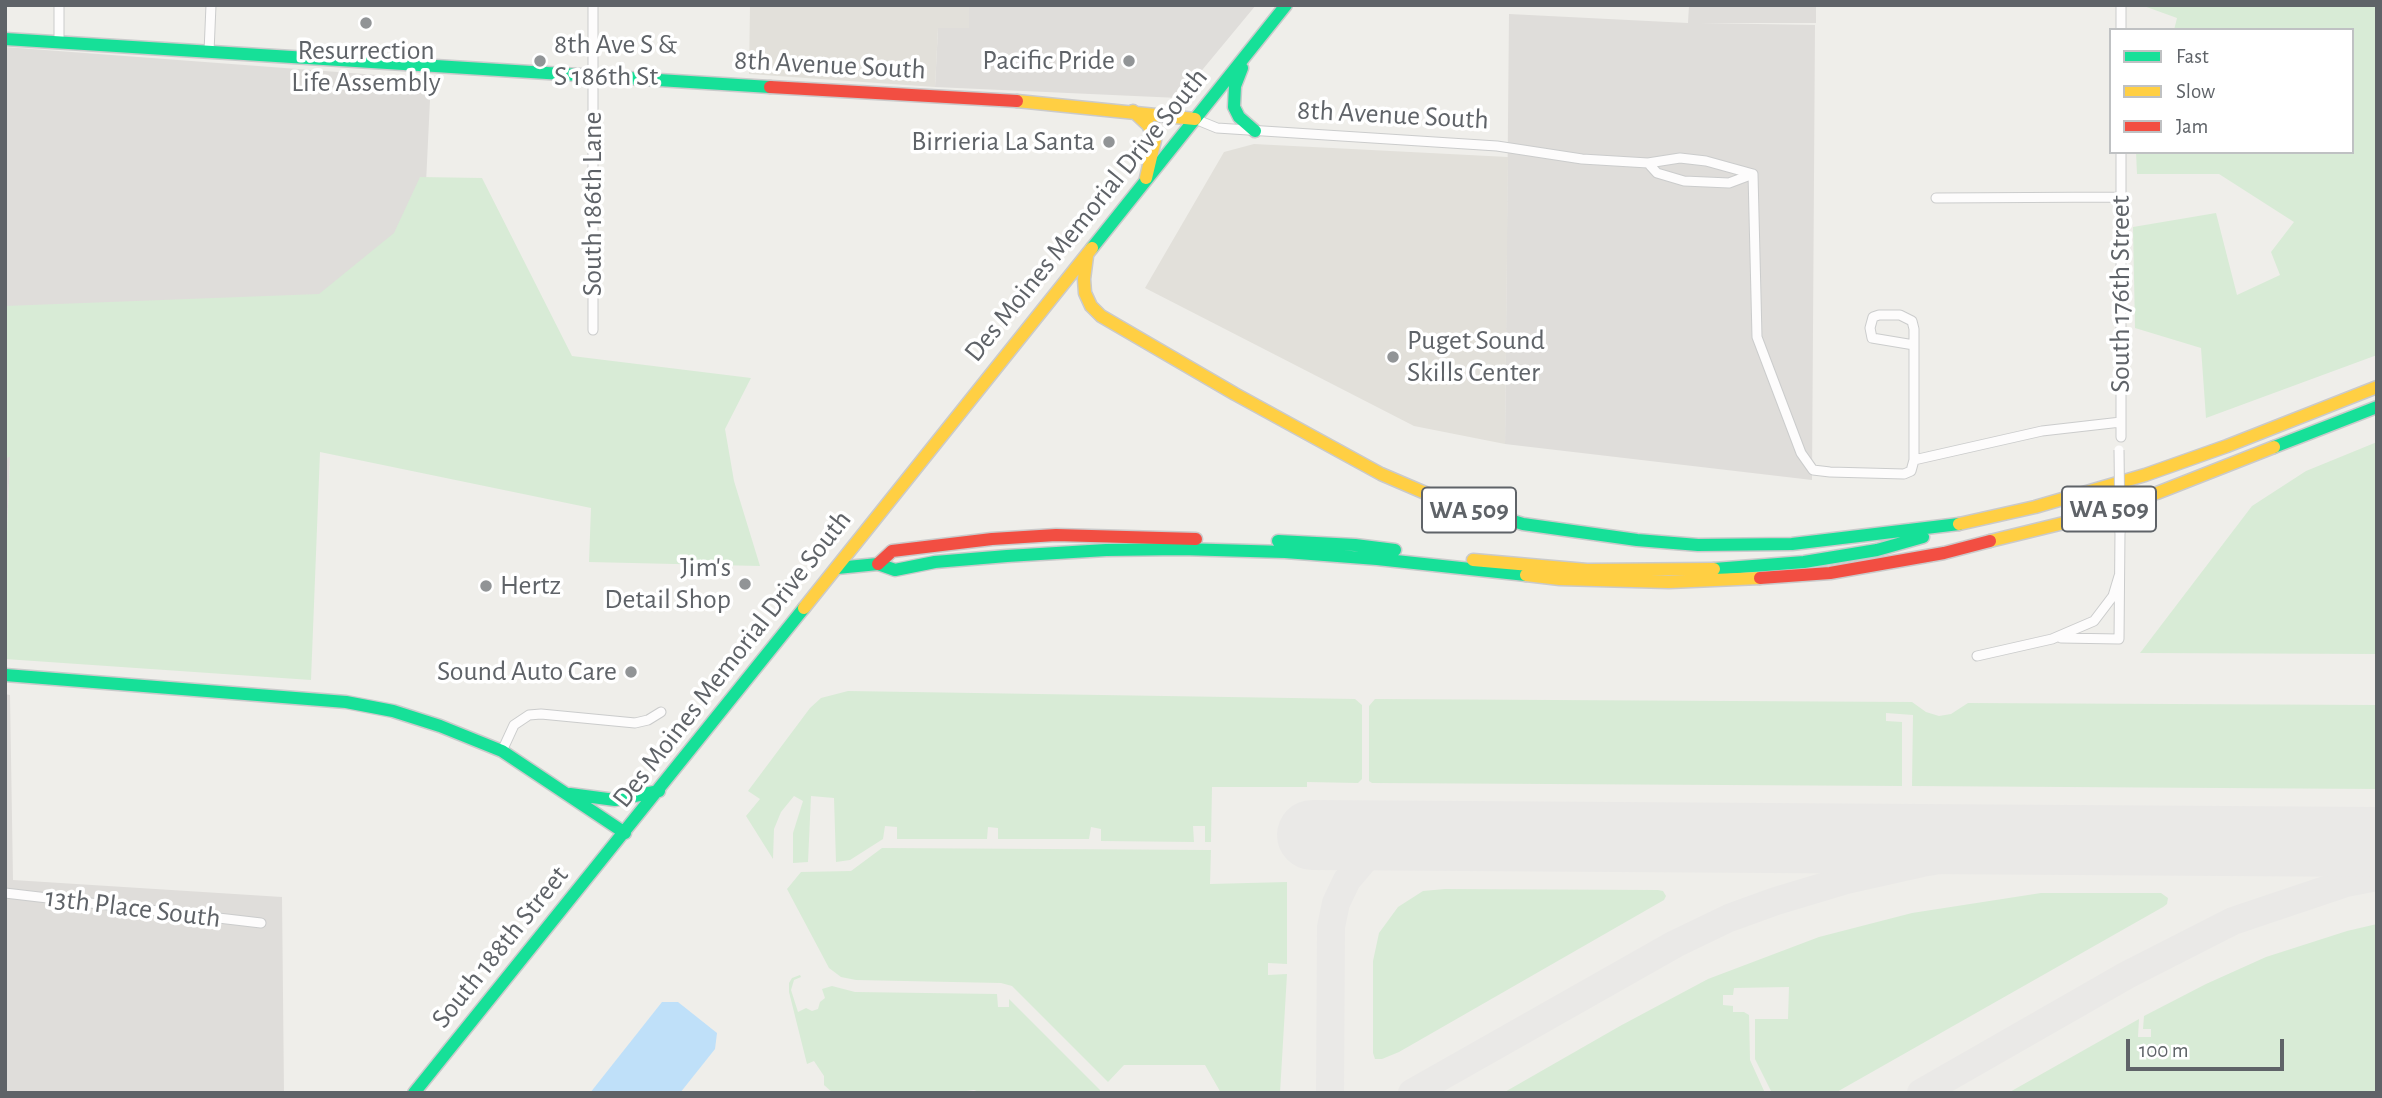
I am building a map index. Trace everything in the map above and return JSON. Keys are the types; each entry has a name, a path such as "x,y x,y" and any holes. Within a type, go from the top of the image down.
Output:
{"main road":[{"name":"Des Moines Memorial Drive South","path":"5,675 346,702 393,711 440,726 502,751 625,833 1286,5"},
{"name":"8th Avenue South","path":"5,38 594,77 1009,100 1195,119"},
{"path":"1247,53 1233,96 1239,117 1255,131"},
{"path":"1133,111 1148,125 1155,140 1143,186"},
{"name":"WA 509","path":"1087,256 1085,293 1091,306 1109,321 1381,474 1429,496 1475,512 1523,524 1637,540 1698,545 1792,544 1948,527 2035,507 2145,475 2377,387"},
{"name":"WA 509","path":"878,565 895,570 934,562 1007,556 1181,549 1285,552 1377,559 1572,580 1669,582 1830,573 1944,553 2071,521 2157,494 2377,407"},
{"path":"837,568 878,565 892,551 914,547 1056,535 1300,542 1355,545 1587,570 1698,570 1792,563 1877,550 1948,527"},
{"path":"566,794 615,800 659,791"},
{"name":"South 188th Street","path":"414,1093 625,833"}],"street":[{"path":"59,5 59,42"},
{"path":"209,52 211,5"},
{"name":"South 186th Lane","path":"593,5 593,330"},
{"path":"2121,5 2121,28"},
{"name":"8th Avenue South","path":"1195,119 1217,128 1497,146 1582,159 1648,163 1680,158 1706,161 1753,174"},
{"name":"South 176th Street","path":"2121,154 2121,436"},
{"name":"8th Avenue South","path":"1648,163 1657,173 1684,181 1729,183 1753,174"},
{"path":"1753,174 1757,337 1801,453 1813,470 1903,474 1911,471 1914,460 1914,345 1912,321 1906,316 1873,317 1870,328 1872,338 1914,345"},
{"path":"1936,198 2121,197"},
{"path":"1914,460 2042,431 2121,422"},
{"path":"2052,639 2119,639 2119,450"},
{"path":"1977,656 2052,639 2094,621 2113,596 2119,576"},
{"path":"502,751 514,725 529,715 635,723 648,720 661,712"},
{"name":"13th Place South","path":"5,894 261,923"}],"shaded area":[{"path":"750,5 969,5 969,28 938,28 935,87 749,74"},
{"path":"969,5 1256,5 1179,98 935,87 938,28 969,28"},
{"path":"1689,5 1816,5 1816,23 1700,23 1815,25 1812,480 1505,444 1509,14 1688,23"},
{"path":"5,47 431,79 425,204 335,302 5,318"},
{"name":"Puget Sound Skills Center","path":"1254,144 1508,157 1505,444 1414,426 1145,288 1224,152"},
{"path":"10,456 5,583 5,458"},
{"path":"5,694 10,695 13,880 282,897 284,1093 5,1093"}],"green space":[{"path":"2141,5 2377,5 2377,355 2206,418 2201,348 2135,328 2133,227 2216,213 2237,295 2280,275 2271,252 2294,222 2219,174 2137,174 2136,154 2354,154 2354,28 2174,28 2177,18"},
{"path":"420,177 482,178 572,356 751,378 725,429 734,481 760,566 589,562 591,508 320,452 311,680 5,659 10,457 5,458 5,306 319,294 394,233"},
{"path":"2377,442 2377,654 2140,653 2252,506 2306,471"},
{"path":"848,691 1355,699 1362,705 1362,779 1358,783 1307,782 1307,787 1212,787 1211,842 1205,842 1205,826 1193,826 1194,842 1101,841 1101,829 1091,827 1089,839 998,839 998,828 988,827 987,839 897,839 897,827 885,826 883,839 850,860 836,862 834,798 811,796 808,862 793,863 793,833 803,801 794,796 781,812 774,829 773,859 746,816 760,799 748,791 810,708 821,698"},
{"path":"1375,699 1912,702 1926,712 1939,716 1951,714 1968,703 2377,705 2377,789 1912,786 1913,715 1886,713 1886,721 1902,722 1902,786 1372,783 1369,781 1369,706"},
{"path":"882,848 1211,850 1210,884 1287,882 1287,964 1268,963 1268,975 1287,974 1280,1093 1221,1093 1205,1065 1124,1065 1108,1082 1012,986 1001,983 856,980 841,977 829,968 787,889 801,872 851,871"},
{"path":"1658,890 1663,891 1666,896 1664,900 1399,1052 1375,1059 1373,961 1379,933 1398,907 1423,891"},
{"path":"2041,893 2161,893 2168,898 2163,907 1835,1093 1772,1093 1755,1059 1755,1019 1788,1019 1789,987 1734,988 1733,995 1723,995 1723,1005 1733,1006 1733,1012 1749,1015 1750,1060 1765,1093 1503,1093 1708,979 1819,937 1912,913"},
{"path":"2377,924 2377,1093 2008,1093 2139,1019 2138,1037 2151,1037 2151,1029 2143,1029 2144,1016 2206,984 2266,957"},
{"path":"801,977 794,980 791,990 798,1012 806,1008 812,1011 818,1009 825,998 822,989 832,986 855,992 997,994 998,1007 1009,1007 1009,999 1100,1093 982,1093 974,1090 951,1093 833,1093 824,1085 824,1076 814,1061 807,1064 789,992 792,978"}],"water":[{"path":"662,1002 678,1002 717,1033 715,1049 680,1093 590,1093"}],"taxiway":[{"path":"1330,1093 1331,927 1336,903 1347,880 1364,860 1384,848 1423,837"},
{"path":"1412,1093 1675,944 1729,918 1846,880 1922,863 2065,840"},
{"path":"1921,1093 2127,975 2233,921 2346,883 2377,877"}],"runway":[{"path":"1312,835 2377,842"}],"traffic: fast":[{"path":"1092,248 1286,5"},
{"path":"5,39 770,87"},
{"path":"1242,68 1235,86 1234,107 1239,117 1255,131"},
{"path":"2274,447 2377,407"},
{"path":"1437,498 1523,524 1637,540 1698,545 1792,544 1959,524"},
{"path":"1714,569 1804,562 1877,550 1923,537"},
{"path":"1278,541 1395,550"},
{"path":"837,568 878,564 895,570 935,562 1007,556 1181,549 1285,552 1526,575"},
{"path":"414,1093 804,608"},
{"path":"5,675 346,702 393,711 440,726 502,751 625,833"},
{"path":"570,794 615,800 659,791"}],"traffic: slow":[{"path":"1017,101 1195,119"},
{"path":"1133,111 1148,125 1155,140 1146,178"},
{"path":"804,608 1092,248"},
{"path":"1087,256 1085,293 1091,306 1101,316 1381,474 1437,498"},
{"path":"1959,524 2035,507 2145,475 2377,387"},
{"path":"1990,541 2072,521 2157,493 2274,447"},
{"path":"1473,560 1587,570 1714,569"},
{"path":"1526,575 1560,579 1669,582 1760,578"}],"traffic: jam":[{"path":"770,87 1017,101"},
{"path":"878,564 892,551 992,539 1056,535 1196,539"},
{"path":"1760,578 1830,573 1944,553 1990,541"}],"place":[{"name":"Resurrection Life Assembly","path":"366,23"},
{"name":"8th Ave S & S 186th St","path":"540,61"},
{"name":"Pacific Pride","path":"1129,61"},
{"name":"Birrieria La Santa","path":"1109,142"},
{"name":"Puget Sound Skills Center","path":"1393,357"},
{"name":"Jim's Detail Shop","path":"745,584"},
{"name":"Hertz","path":"486,586"},
{"name":"Sound Auto Care","path":"631,672"}]}
